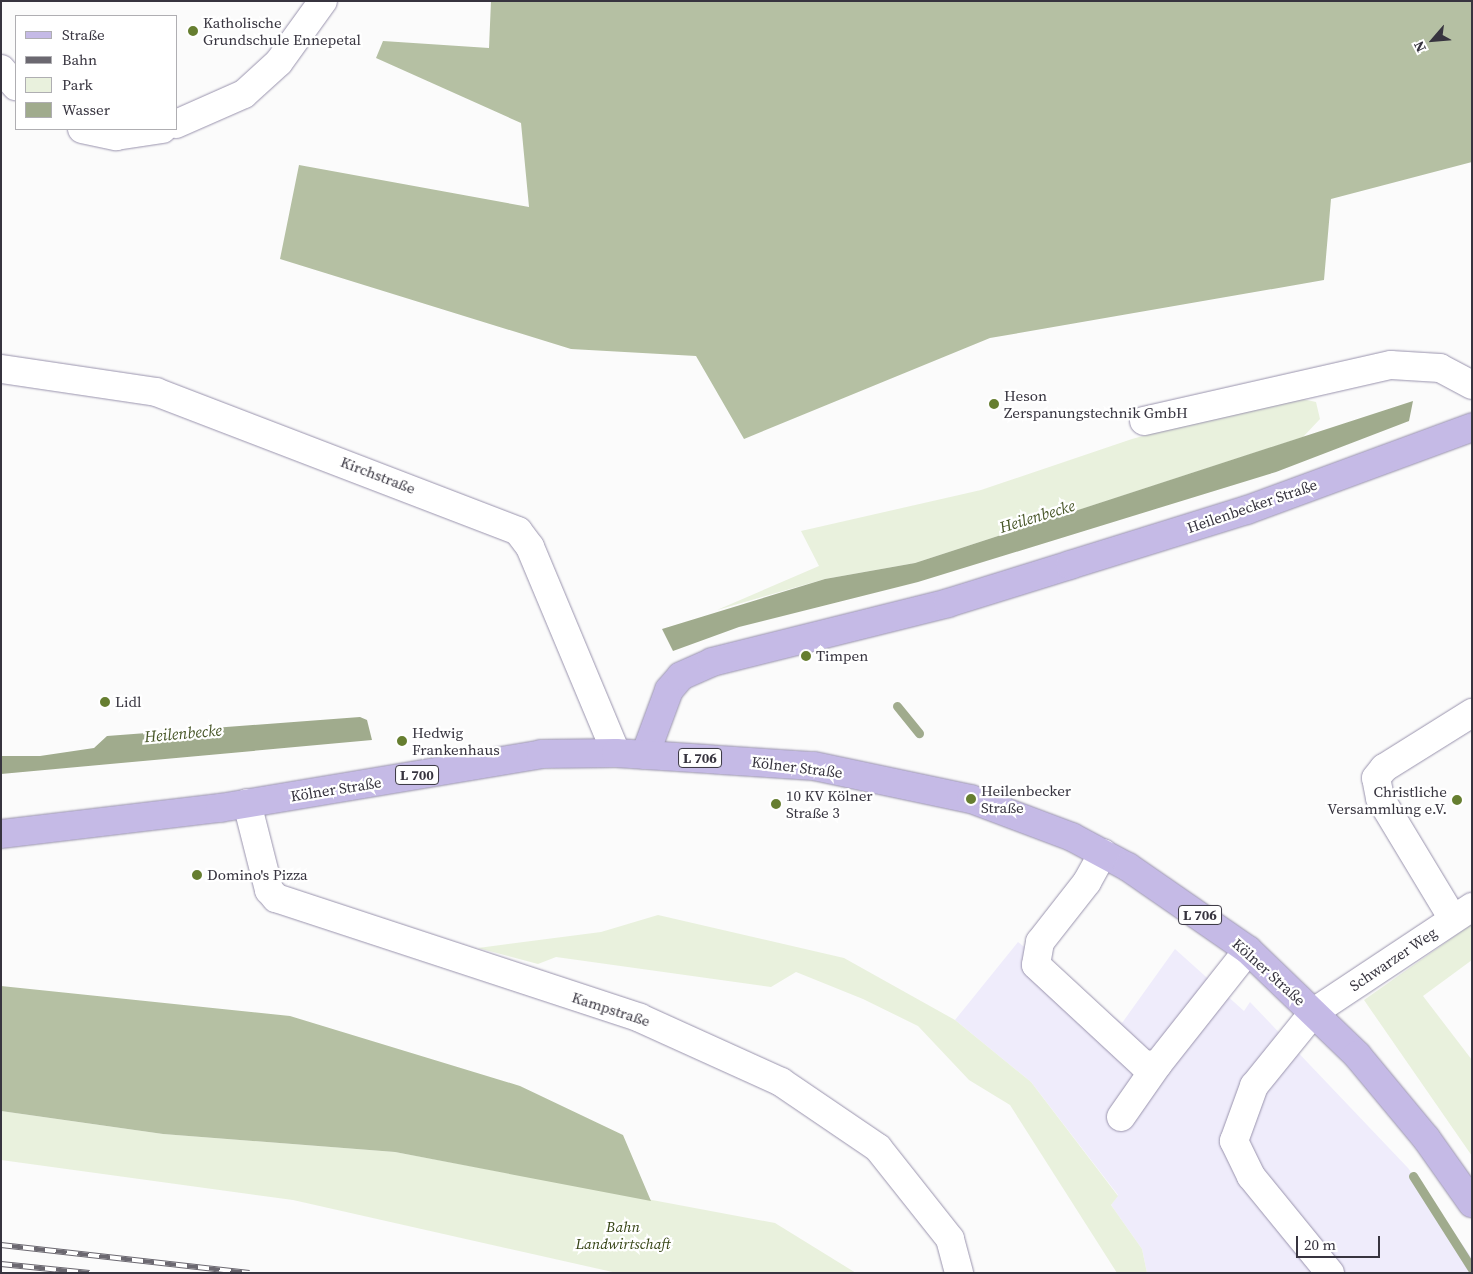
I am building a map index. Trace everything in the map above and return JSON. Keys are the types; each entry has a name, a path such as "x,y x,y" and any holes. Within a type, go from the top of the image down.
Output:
{"main road":[{"name":"Heilenbecker Straße","path":"645,755 669,690 682,676 712,662 902,615 1070,565 1247,510 1472,427"},
{"name":"Kölner Straße","path":"1,834 247,803 542,754 616,753 814,766 971,799 1102,853 1248,950 1314,1012 1402,1107 1472,1203"}],"street":[{"path":"178,123 244,94 279,62 323,1"},
{"path":"1,69 15,85"},
{"path":"87,130 116,136 155,130"},
{"path":"1144,420 1391,365 1440,368 1472,385"},
{"name":"Kirchstraße","path":"1,369 156,392 518,531 530,547 616,753"},
{"path":"1463,913 1380,798 1376,778 1384,768 1472,713"},
{"name":"Kampstraße","path":"247,803 269,890 276,898 640,1018 781,1082 878,1148 950,1239 959,1273"},
{"path":"1102,853 1087,882 1040,942 1036,966 1144,1065 1158,1064"},
{"name":"Schwarzer Weg","path":"1330,1273 1251,1176 1234,1140 1254,1086 1314,1012 1463,913"},
{"path":"1121,1116 1158,1064 1248,950"}],"shaded area":[{"path":"491,1 1472,1 1472,162 1331,199 1324,280 990,338 744,439 696,356 571,349 280,259 299,165 529,207 521,123 376,58 383,41 489,48"},
{"path":"1018,942 1122,1023 1175,949 1244,1011 1250,1002 1408,1168 1472,1258 1472,1273 1147,1273 1142,1249 1111,1205 1118,1195 1031,1082 955,1020"},
{"path":"1,986 290,1016 520,1086 623,1135 651,1201 395,1152 163,1134 1,1111"}],"green space":[{"path":"1288,396 1316,402 1320,419 1303,437 915,563 825,579 717,610 819,566 801,531 981,490 1132,439"},
{"path":"658,915 844,958 955,1020 1031,1082 1118,1196 1111,1205 1142,1249 1147,1273 1117,1273 1010,1105 969,1080 918,1026 863,999 796,972 771,987 556,957 538,964 478,948 601,932"},
{"path":"1472,924 1472,960 1423,996 1472,1060 1472,1156 1364,1000"},
{"name":"Bahn Landwirtschaft","path":"1,1111 163,1134 395,1152 775,1223 856,1273 617,1273 293,1200 1,1160"}],"water":[{"path":"1413,401 1409,421 1276,472 918,582 739,627 673,651 662,629 825,579 915,563"},
{"name":"Heilenbecke","path":"360,717 367,720 372,740 1,774 1,756 40,756 94,748 107,736"}],"waterway":[{"path":"897,706 919,733"},
{"path":"1413,1176 1472,1269"}],"railway":[{"path":"1,1245 249,1273"},
{"path":"1,1264 90,1273"}],"place":[{"name":"Katholische Grundschule Ennepetal","path":"193,31"},
{"name":"Heson Zerspanungstechnik GmbH","path":"994,404"},
{"name":"Timpen","path":"806,656"},
{"name":"Lidl","path":"105,702"},
{"name":"Hedwig Frankenhaus","path":"402,741"},
{"name":"Heilenbecker Straße","path":"971,799"},
{"name":"Christliche Versammlung e.V.","path":"1457,800"},
{"name":"10 KV Kölner Straße 3","path":"776,804"},
{"name":"Domino's Pizza","path":"197,875"}]}
